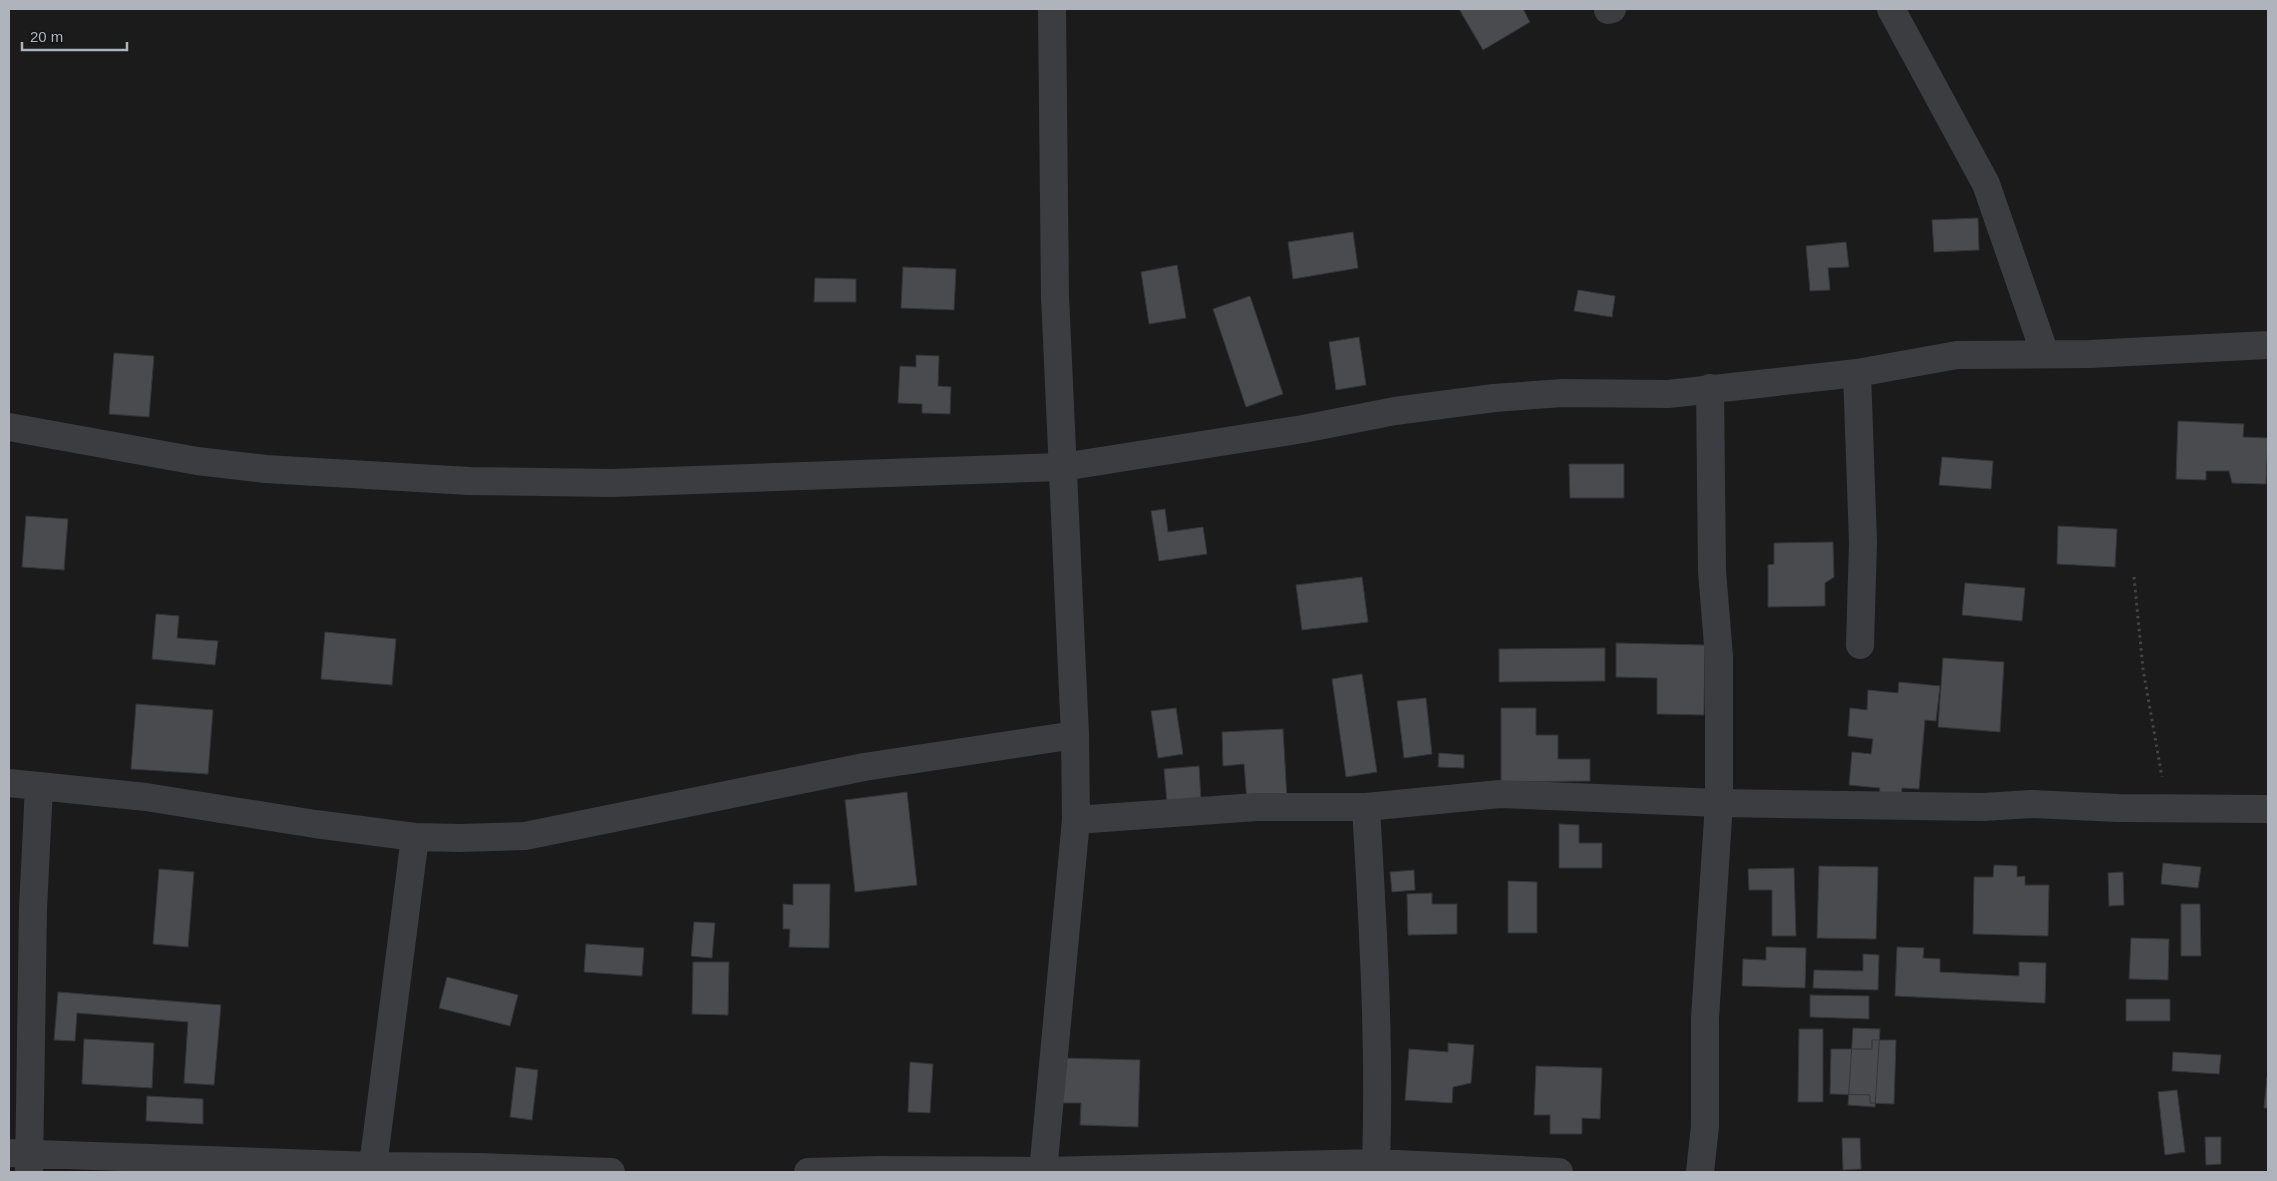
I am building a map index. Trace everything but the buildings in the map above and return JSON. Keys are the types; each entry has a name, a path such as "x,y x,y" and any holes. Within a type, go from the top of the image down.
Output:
{"street":[{"path":"1043,1172 1076,820 1075,735 1055,296 1052,9"},
{"path":"1891,9 1986,184 2045,354"},
{"path":"9,426 197,462 266,469 469,481 612,483 1063,467 1303,429 1395,411 1494,398 1563,393 1668,394 1857,373 1957,355 2090,354 2268,345"},
{"path":"1857,373 1863,542 1860,645"},
{"path":"1700,1172 1705,1126 1705,1018 1718,803 1719,657 1712,571 1710,388"},
{"path":"9,783 146,797 315,824 415,837 525,836 864,767 1075,735"},
{"path":"39,786 22,1159 480,1167 612,1172"},
{"path":"1076,820 1256,808 1366,807 1500,794 1718,803 1947,807 2031,804 2118,808 2268,809"},
{"path":"1366,807 1376,1013 1378,1092 1376,1163"},
{"path":"372,1166 415,837"},
{"path":"808,1172 880,1170 1043,1172 1376,1163 1559,1172"}],"path":[{"path":"2134,578 2143,669 2167,808"}]}
